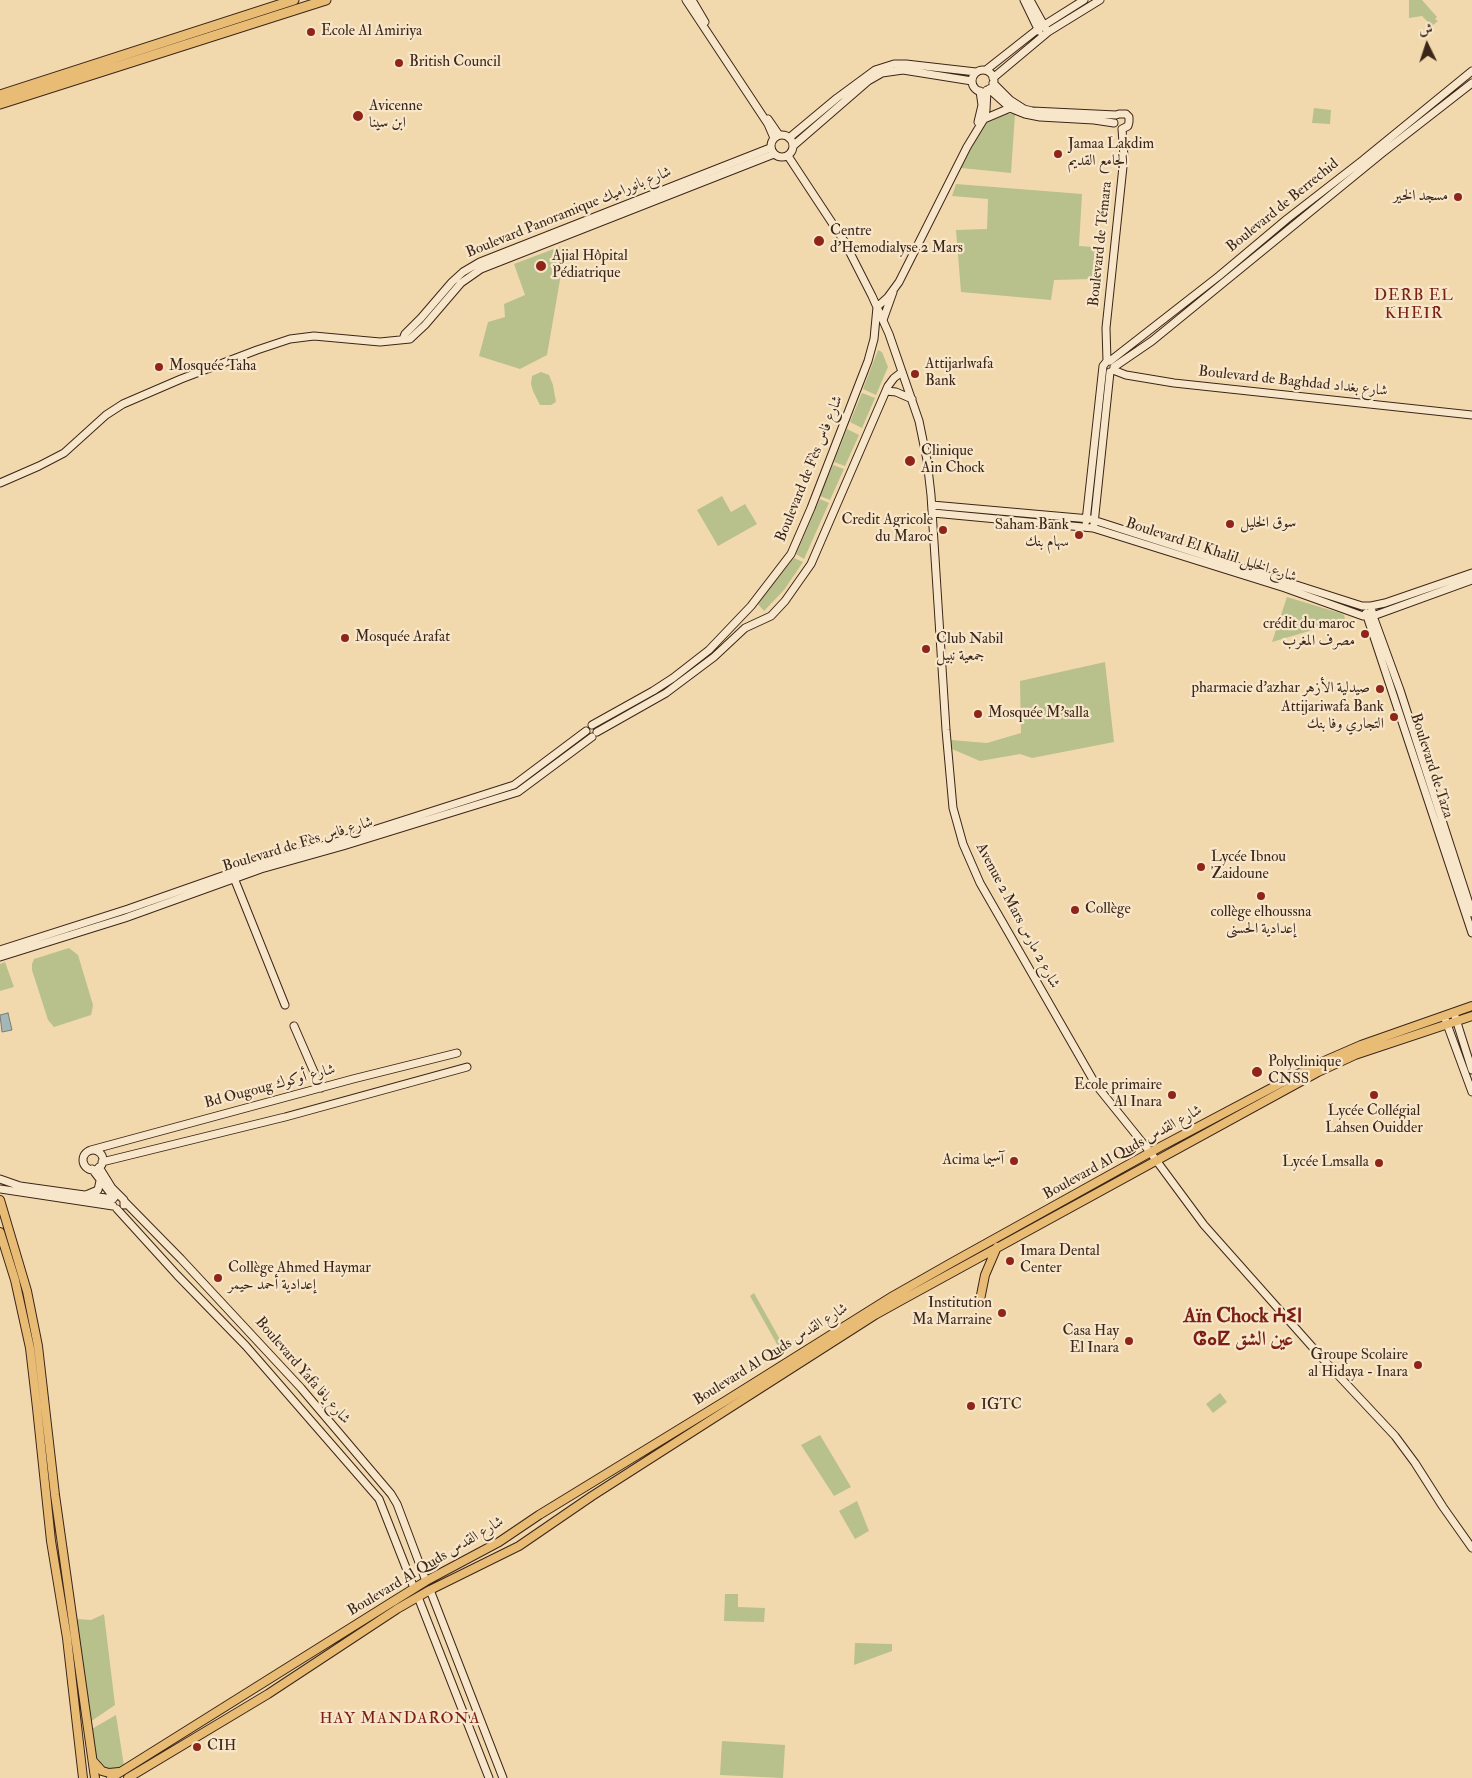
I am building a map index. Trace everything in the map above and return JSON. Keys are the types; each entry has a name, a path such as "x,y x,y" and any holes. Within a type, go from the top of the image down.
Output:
{"highway":[{"path":"0,95 294,0"},
{"path":"0,104 326,0"}],"main road":[{"name":"Boulevard Al Quds شارع القدس","path":"128,1778 268,1694 348,1640 418,1597 519,1546 592,1496 875,1315 1339,1061 1455,1017 1472,1006"},
{"name":"Boulevard Al Quds شارع القدس","path":"1455,1017 1472,1016"},
{"name":"Boulevard Al Quds شارع القدس","path":"112,1778 414,1588 499,1542 523,1525 893,1296 1150,1152 1326,1059 1361,1044 1446,1020"},
{"path":"0,1200 27,1291 40,1354 57,1510 94,1778"},
{"path":"0,1232 14,1280 31,1357 51,1541 67,1638 83,1778"},
{"path":"980,1300 985,1275 997,1247"},
{"path":"92,1760 102,1771 108,1773 121,1772"}],"street":[{"path":"686,0 777,137"},
{"path":"692,0 777,137"},
{"path":"1024,0 1043,31"},
{"path":"1030,0 1043,31"},
{"path":"777,137 789,138 837,98 875,70 894,64 976,72 986,70 1084,0"},
{"path":"976,130 989,86 1043,31 1100,0"},
{"path":"777,137 772,151 782,158 788,156 793,146 868,81 882,73 903,70 972,81"},
{"path":"883,320 894,290 976,130 984,119 991,73 986,70"},
{"name":"Boulevard de Berrechid","path":"1110,367 1287,219 1364,160 1472,71"},
{"path":"976,72 972,81 974,87 989,86 1024,109 1116,116 1123,113 1129,117 1128,126 1122,129 1114,124 1099,121 1040,117 1025,114 1010,108 989,86"},
{"name":"Boulevard de Berrechid","path":"1110,367 1152,341 1381,154 1472,83"},
{"path":"984,119 1010,108"},
{"path":"1114,124 1116,116"},
{"name":"Boulevard de Témara","path":"1094,524 1110,367 1106,332 1124,158 1122,129"},
{"path":"789,138 793,146"},
{"name":"Boulevard Panoramique شارع بانوراميك","path":"0,483 64,453 106,415 123,404 181,379 257,350 290,339 314,336 380,342 410,339 420,332 456,287 481,269 772,151"},
{"name":"Avenue 2 Mars شارع 2 مارس","path":"788,156 844,241 877,307 912,399 923,438 933,513 952,808 959,833 980,883 1096,1085 1150,1152 1200,1219 1236,1262 1395,1436 1472,1548"},
{"path":"877,307 894,290"},
{"name":"Boulevard de Fès شارع فاس","path":"592,733 588,727 654,691 709,650 751,606 778,572 799,536 868,361 874,339 877,307"},
{"name":"Boulevard de Témara","path":"1085,526 1110,367"},
{"name":"Boulevard de Baghdad شارع بغداد","path":"1110,367 1126,375 1174,383 1472,415"},
{"name":"Boulevard de Fès شارع فاس","path":"0,950 128,909 245,868 342,840 514,785 592,733 666,693 714,657 744,628 771,616 785,601 810,564 886,391 893,379 902,372"},
{"path":"886,391 896,392 912,399"},
{"name":"Boulevard El Khalil شارع الخليل","path":"932,505 1086,518 1094,524 1370,616"},
{"name":"Boulevard El Khalil شارع الخليل","path":"933,513 1085,526 1094,524 1368,606"},
{"path":"1370,616 1472,573"},
{"path":"1368,606 1472,580"},
{"name":"Boulevard de Taza","path":"1368,606 1472,933"},
{"name":"Boulevard de Taza","path":"1370,616 1397,684 1472,913"},
{"name":"Boulevard de Fès شارع فاس","path":"0,957 125,918 234,878 518,792 592,733"},
{"path":"234,878 286,1005"},
{"path":"1455,1017 1472,1070"},
{"path":"1446,1020 1472,1092"},
{"path":"294,1026 321,1088"},
{"name":"Bd Ougoug شارع أوكوك","path":"91,1150 457,1053"},
{"name":"Bd Ougoug شارع أوكوك","path":"98,1166 467,1067"},
{"path":"91,1150 100,1153 98,1166 85,1165 83,1159 85,1153 91,1150"},
{"name":"Boulevard Yafa شارع يافا","path":"98,1166 100,1181 177,1275 246,1346 379,1499 414,1588"},
{"name":"Boulevard Yafa شارع يافا","path":"98,1166 117,1202 180,1259 301,1388 391,1494 397,1504 426,1581"},
{"path":"0,1179 20,1186 86,1195 117,1202"},
{"path":"86,1195 98,1190 100,1181"},
{"path":"0,1189 117,1202"},
{"path":"430,1590 503,1778"},
{"path":"418,1597 489,1778"}],"green space":[{"path":"1409,0 1422,0 1437,17 1435,19 1438,21 1432,26 1422,16 1409,18"},
{"path":"1314,108 1331,110 1330,124 1312,123"},
{"path":"1007,114 1015,114 1011,173 961,168 984,124"},
{"path":"956,184 1082,194 1079,246 1095,247 1092,279 1054,280 1051,300 961,292 956,230 987,229 988,199 952,196"},
{"path":"559,247 565,251 547,355 520,369 479,356 488,322 505,317 504,304 525,295 514,264"},
{"path":"878,350 882,352 888,367 876,395 863,389"},
{"path":"541,372 549,375 553,385 556,402 551,405 540,405 533,391 531,384 532,376"},
{"path":"862,393 875,398 862,428 850,422"},
{"path":"847,429 859,435 845,466 834,462"},
{"path":"833,465 844,469 830,500 820,496"},
{"path":"722,496 731,512 745,504 757,524 718,546 697,510"},
{"path":"820,499 829,503 804,559 796,554"},
{"path":"794,558 803,562 784,590 764,611 757,603"},
{"path":"1287,597 1340,613 1344,615 1345,619 1272,642"},
{"path":"1105,662 1114,742 1032,758 1020,754 980,761 952,749 951,740 987,743 1021,733 1020,681"},
{"path":"69,948 78,955 93,1005 92,1011 91,1015 54,1027 48,1020 32,970 32,964 34,959"},
{"path":"5,962 14,987 0,991 0,964"},
{"path":"754,1293 787,1352 783,1355 750,1296"},
{"path":"1220,1393 1227,1402 1213,1413 1206,1404"},
{"path":"820,1435 851,1487 834,1496 801,1445"},
{"path":"857,1501 869,1531 855,1539 839,1511"},
{"path":"725,1594 738,1594 738,1607 765,1608 764,1622 724,1621"},
{"path":"104,1614 115,1705 90,1722 77,1619 91,1620"},
{"path":"855,1643 892,1644 892,1651 854,1665"},
{"path":"116,1715 124,1766 120,1770 108,1772 95,1761 90,1730"},
{"path":"722,1741 785,1745 783,1778 720,1775"}],"shaded area":[{"path":"8,1013 12,1030 2,1032 0,1015"}],"place":[{"name":"Ecole Al Amiriya","path":"311,32"},
{"name":"British Council","path":"399,63"},
{"name":"Avicenne ابن سينا","path":"358,116"},
{"name":"Jamaa Lakdim الجامع القديم","path":"1058,154"},
{"name":"مسجد الخير","path":"1458,197"},
{"name":"Centre d'Hemodialyse 2 Mars","path":"819,241"},
{"name":"Ajial Hôpital Pédiatrique","path":"541,266"},
{"name":"Mosquée Taha","path":"159,367"},
{"name":"Attijarlwafa Bank","path":"915,374"},
{"name":"Clinique Ain Chock","path":"910,461"},
{"name":"سوق الخليل","path":"1230,524"},
{"name":"Credit Agricole du Maroc","path":"943,530"},
{"name":"Saham Bank سهام بنك","path":"1079,535"},
{"name":"crédit du maroc مصرف المغرب","path":"1365,634"},
{"name":"Mosquée Arafat","path":"345,638"},
{"name":"Club Nabil جمعية نبيل","path":"926,649"},
{"name":"pharmacie d'azhar صيدلية الأزهر","path":"1380,689"},
{"name":"Mosquée M'salla","path":"978,714"},
{"name":"Attijariwafa Bank التجاري وفا بنك","path":"1394,717"},
{"name":"Lycée Ibnou Zaidoune","path":"1201,867"},
{"name":"collège elhoussna إعدادية الحسنى","path":"1261,896"},
{"name":"Collège","path":"1075,910"},
{"name":"Polyclinique CNSS","path":"1257,1072"},
{"name":"Ecole primaire Al Inara","path":"1172,1095"},
{"name":"Lycée Collégial Lahsen Ouidder","path":"1374,1095"},
{"name":"Acima آسيما","path":"1014,1161"},
{"name":"Lycée Lmsalla","path":"1379,1163"},
{"name":"Imara Dental Center","path":"1010,1261"},
{"name":"Collège Ahmed Haymar إعدادية أحمد حيمر","path":"218,1278"},
{"name":"Institution Ma Marraine","path":"1002,1313"},
{"name":"Casa Hay El Inara","path":"1129,1341"},
{"name":"Groupe Scolaire al Hidaya - Inara","path":"1418,1365"},
{"name":"IGTC","path":"971,1406"},
{"name":"CIH","path":"197,1747"}],"district":[{"name":"DERB EL KHEIR","path":"1414,306"},
{"name":"Aïn Chock ⵄⵉⵏ ⵛⴰⵇ عين الشق","path":"1243,1330"},
{"name":"HAY MANDARONA","path":"400,1720"}]}
